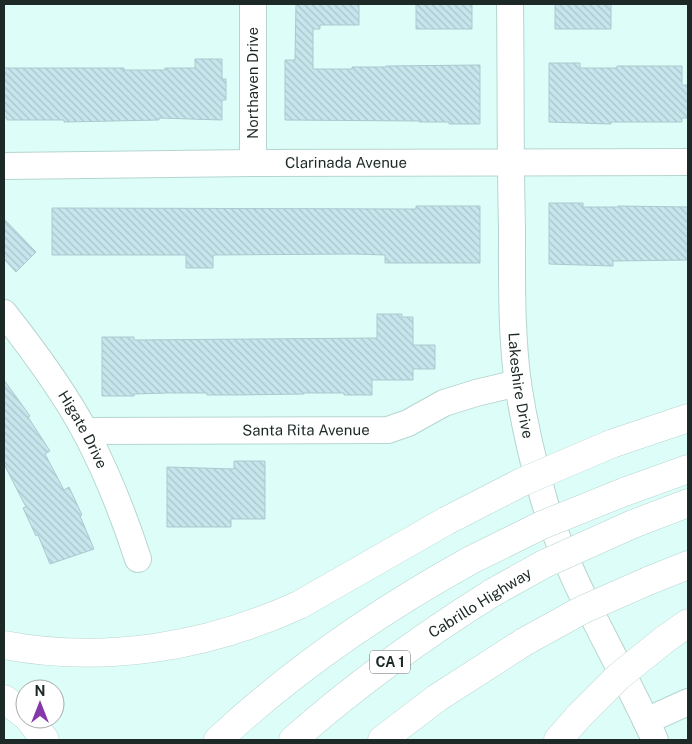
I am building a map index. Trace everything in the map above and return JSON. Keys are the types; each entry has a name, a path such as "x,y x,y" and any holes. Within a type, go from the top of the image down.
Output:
{"highway":[{"path":"4,645 55,651 106,652 180,644 228,632 276,616 299,605 446,521 522,482 611,444 688,418"},
{"path":"218,740 272,692 346,636 426,585 471,560 542,525 688,469"},
{"name":"Cabrillo Highway","path":"293,740 345,696 382,668 492,594 544,564 632,524 688,503"},
{"path":"382,740 437,698 524,642 582,610 688,564"},
{"path":"558,740 618,677 688,623"},
{"path":"412,740 477,672"},
{"path":"4,699 15,707"},
{"path":"37,729 46,740"}],"street":[{"name":"Northaven Drive","path":"253,4 253,162"},
{"name":"Lakeshire Drive","path":"510,4 513,304 518,383 532,458 544,501 558,540 576,581 651,731"},
{"name":"Clarinada Avenue","path":"4,166 253,162 688,162"},
{"name":"Higate Drive","path":"4,313 47,370 85,431 118,504 138,559"},
{"name":"Santa Rita Avenue","path":"85,431 388,430 408,424 444,403 518,383"},
{"path":"651,731 688,702"}],"building":[{"path":"296,4 359,4 359,25 320,25 320,29 313,29 313,69 480,65 480,124 449,124 449,122 419,121 285,120 285,60 295,60"},
{"path":"416,4 472,4 472,29 416,29"},
{"path":"555,4 611,4 611,29 555,29"},
{"path":"195,59 222,59 222,79 226,79 226,100 222,100 222,120 159,118 159,120 64,122 64,120 7,120 7,118 4,118 4,68 165,70 165,68 195,68"},
{"path":"549,63 580,63 580,68 682,66 682,85 688,85 688,118 682,118 682,122 611,122 611,124 549,122"},
{"path":"549,203 583,203 583,207 688,207 688,260 613,261 613,266 549,264"},
{"path":"416,206 480,206 480,263 385,263 385,255 354,254 213,255 213,268 186,268 186,255 52,255 52,208 416,209"},
{"path":"4,219 36,252 16,272 4,259"},
{"path":"377,314 402,314 402,317 413,317 413,345 435,345 435,369 413,369 413,380 372,380 372,395 344,395 344,393 207,395 207,393 167,393 102,396 102,337 134,337 134,340 377,338"},
{"path":"4,380 30,416 28,417 50,451 45,454 64,490 69,487 82,515 80,516 94,549 50,564 38,535 36,536 23,508 26,507 4,464"},
{"path":"234,461 265,461 265,519 231,519 231,527 167,527 167,467 234,469"}]}
